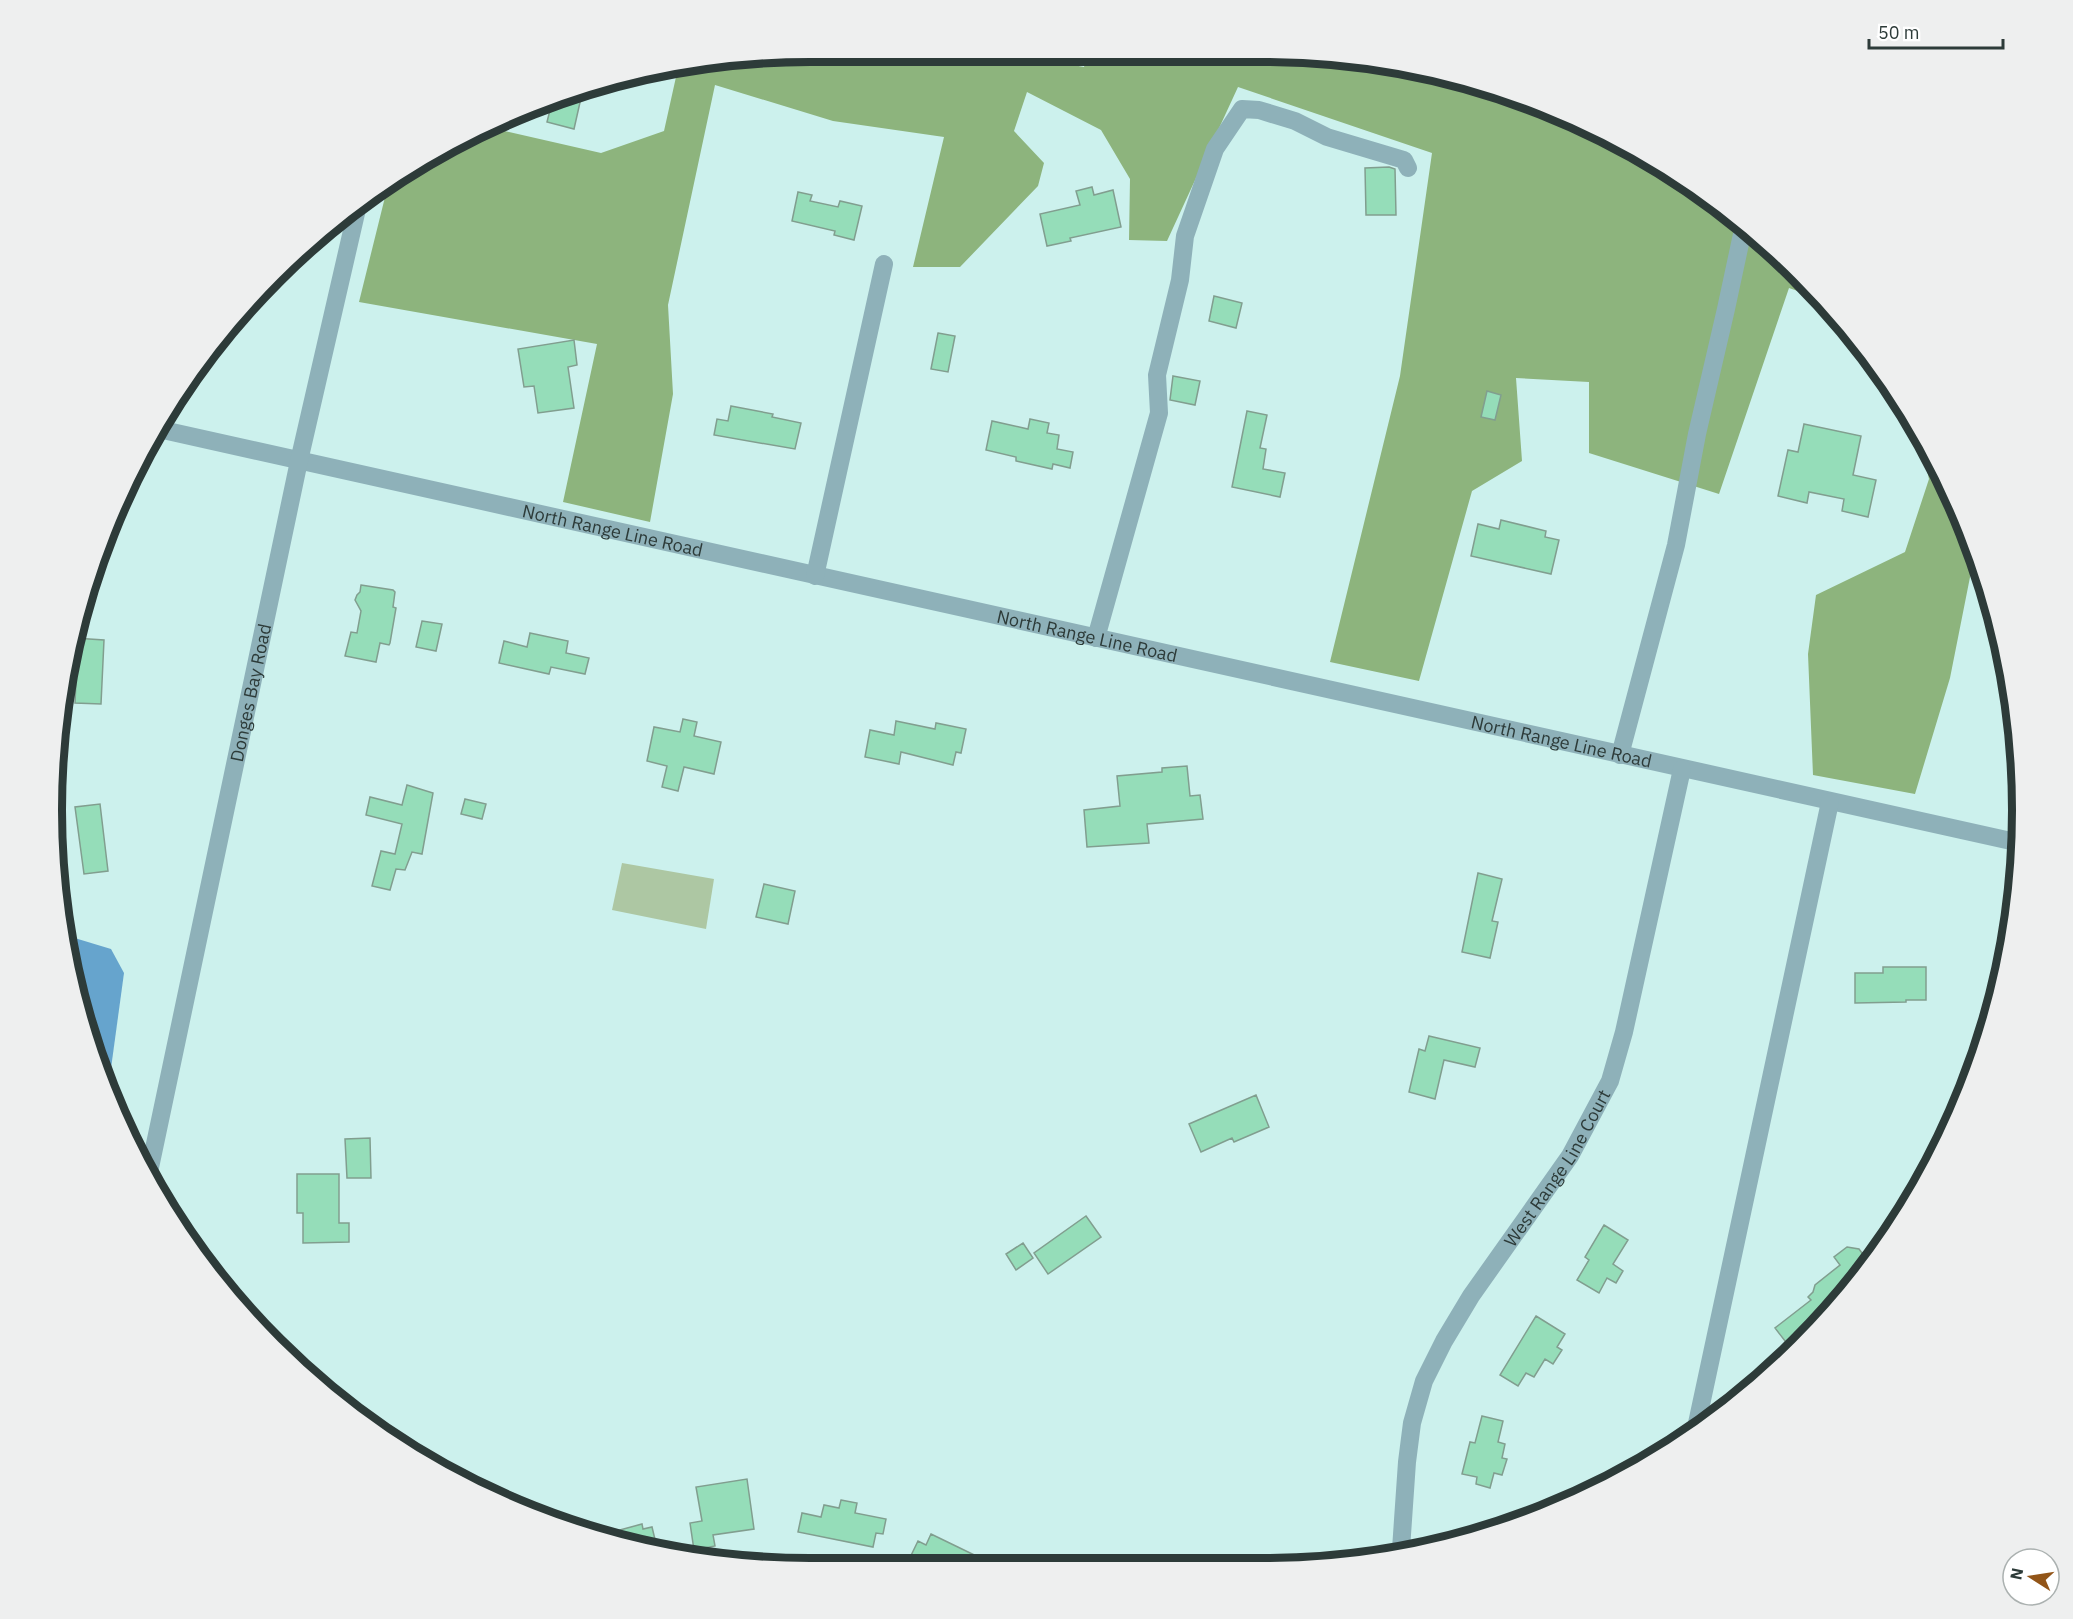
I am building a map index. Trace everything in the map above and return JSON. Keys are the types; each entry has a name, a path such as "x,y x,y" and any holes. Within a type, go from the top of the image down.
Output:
{"street":[{"path":"1096,638 1159,413 1158,375 1180,280 1185,236 1215,149 1242,109 1259,110 1295,121 1327,137 1404,160 1408,168"},
{"name":"Donges Bay Road","path":"151,1163 299,461 356,215"},
{"path":"1620,755 1676,545 1696,434 1742,235"},
{"path":"815,576 884,264"},
{"name":"North Range Line Road","path":"165,430 2011,841"},
{"name":"West Range Line Court","path":"1401,1544 1412,1423 1424,1381 1444,1341 1471,1296 1570,1156 1610,1081 1624,1032 1682,769"},
{"path":"1698,1418 1830,802"}],"green space":[{"path":"1056,62 1084,67 1085,62 1264,62 1312,63 1361,68 1457,87 1504,101 1550,118 1594,139 1638,162 1719,216 1757,247 1804,293 1789,288 1719,494 1589,453 1589,382 1516,378 1522,461 1472,491 1419,681 1330,662 1400,376 1432,153 1238,87 1167,241 1129,240 1130,179 1101,130 1027,92 1014,131 1044,163 1038,186 960,267 913,267 944,137 833,121 715,85 668,305 673,394 650,522 563,502 597,344 359,302 386,194 435,162 498,130 601,153 664,131 677,74 761,63"},
{"path":"1925,462 1955,523 1972,568 1950,678 1915,794 1813,775 1808,654 1816,595 1905,552 1929,479"},
{"path":"622,863 714,879 706,929 612,910"}],"water":[{"path":"73,938 111,949 124,973 110,1075 87,1003"}],"building":[{"path":"581,97 574,129 547,122 551,108"},
{"path":"1365,168 1395,169 1396,215 1366,215"},
{"path":"1092,187 1094,195 1113,190 1121,227 1070,238 1071,241 1047,246 1040,214 1080,205 1076,191"},
{"path":"798,192 812,195 810,201 838,207 840,201 862,206 854,240 834,235 835,231 792,221"},
{"path":"1214,296 1242,303 1236,328 1209,321"},
{"path":"938,333 955,336 948,372 931,369"},
{"path":"574,340 577,365 568,367 574,408 538,413 534,386 524,387 518,349"},
{"path":"1173,376 1200,381 1195,405 1170,400"},
{"path":"1487,391 1501,395 1495,420 1481,417"},
{"path":"731,406 773,414 772,417 801,423 795,449 714,435 717,419 728,421"},
{"path":"1247,411 1267,415 1260,448 1266,449 1263,469 1285,473 1280,497 1232,487"},
{"path":"1030,419 1049,423 1047,433 1059,435 1057,449 1073,452 1070,468 1053,464 1052,469 1016,461 1016,457 986,450 992,421 1028,429"},
{"path":"1804,424 1861,436 1853,475 1876,480 1868,517 1842,511 1844,499 1809,492 1807,503 1778,496 1788,450 1798,452"},
{"path":"1501,520 1546,531 1545,537 1559,540 1551,574 1471,556 1478,524 1499,529"},
{"path":"361,585 395,592 393,607 396,608 390,643 389,645 380,643 376,662 345,656 351,632 357,633 361,611 355,600"},
{"path":"422,621 442,624 436,651 416,647"},
{"path":"530,633 568,641 566,653 589,658 585,674 551,667 549,674 499,663 504,641 527,647"},
{"path":"82,639 104,640 101,704 75,703 77,660"},
{"path":"683,719 697,722 694,736 721,742 714,774 684,767 678,791 662,787 667,766 647,761 654,727 680,732"},
{"path":"896,721 935,729 936,723 966,729 961,753 956,752 953,765 901,752 899,764 865,757 870,730 894,735"},
{"path":"1187,766 1190,796 1200,795 1203,819 1147,824 1149,843 1087,847 1084,810 1120,806 1117,776 1162,772 1162,768"},
{"path":"407,785 433,793 422,854 412,852 405,870 396,869 390,890 372,886 381,851 395,854 402,824 366,815 370,797 402,805"},
{"path":"465,799 486,804 482,819 461,814"},
{"path":"100,804 108,871 84,874 75,807"},
{"path":"1478,873 1502,879 1492,921 1498,922 1490,958 1462,952"},
{"path":"764,884 795,891 788,924 756,917"},
{"path":"1883,967 1926,967 1926,1000 1855,1003 1855,973 1883,973"},
{"path":"1429,1036 1480,1048 1475,1067 1444,1060 1435,1099 1409,1092 1419,1049 1425,1051"},
{"path":"1256,1095 1269,1127 1234,1142 1232,1138 1201,1152 1189,1124"},
{"path":"370,1138 371,1178 347,1178 345,1139"},
{"path":"297,1174 339,1174 339,1223 349,1223 349,1242 303,1243 303,1213 297,1213"},
{"path":"1086,1216 1101,1237 1048,1274 1034,1253"},
{"path":"1604,1225 1628,1240 1613,1264 1623,1271 1616,1283 1607,1278 1599,1293 1577,1280 1589,1260 1585,1257"},
{"path":"1023,1243 1033,1258 1016,1270 1006,1254"},
{"path":"1847,1247 1859,1249 1864,1255 1826,1303 1787,1343 1775,1328 1811,1300 1808,1297 1815,1285 1840,1265 1834,1257"},
{"path":"1536,1316 1565,1334 1557,1347 1562,1350 1553,1364 1545,1359 1534,1377 1526,1373 1518,1386 1500,1375"},
{"path":"1482,1416 1503,1421 1498,1442 1505,1444 1502,1458 1507,1459 1502,1475 1494,1473 1490,1488 1476,1484 1477,1477 1462,1474 1470,1442 1475,1443"},
{"path":"747,1479 754,1529 713,1535 715,1546 694,1548 690,1523 702,1521 696,1487"},
{"path":"841,1500 857,1503 855,1513 886,1519 883,1534 876,1533 873,1547 798,1532 802,1513 821,1517 824,1505 839,1508"},
{"path":"642,1524 643,1529 652,1527 655,1541 616,1532 614,1531"},
{"path":"931,1534 980,1558 910,1558 918,1541 926,1545"}]}
